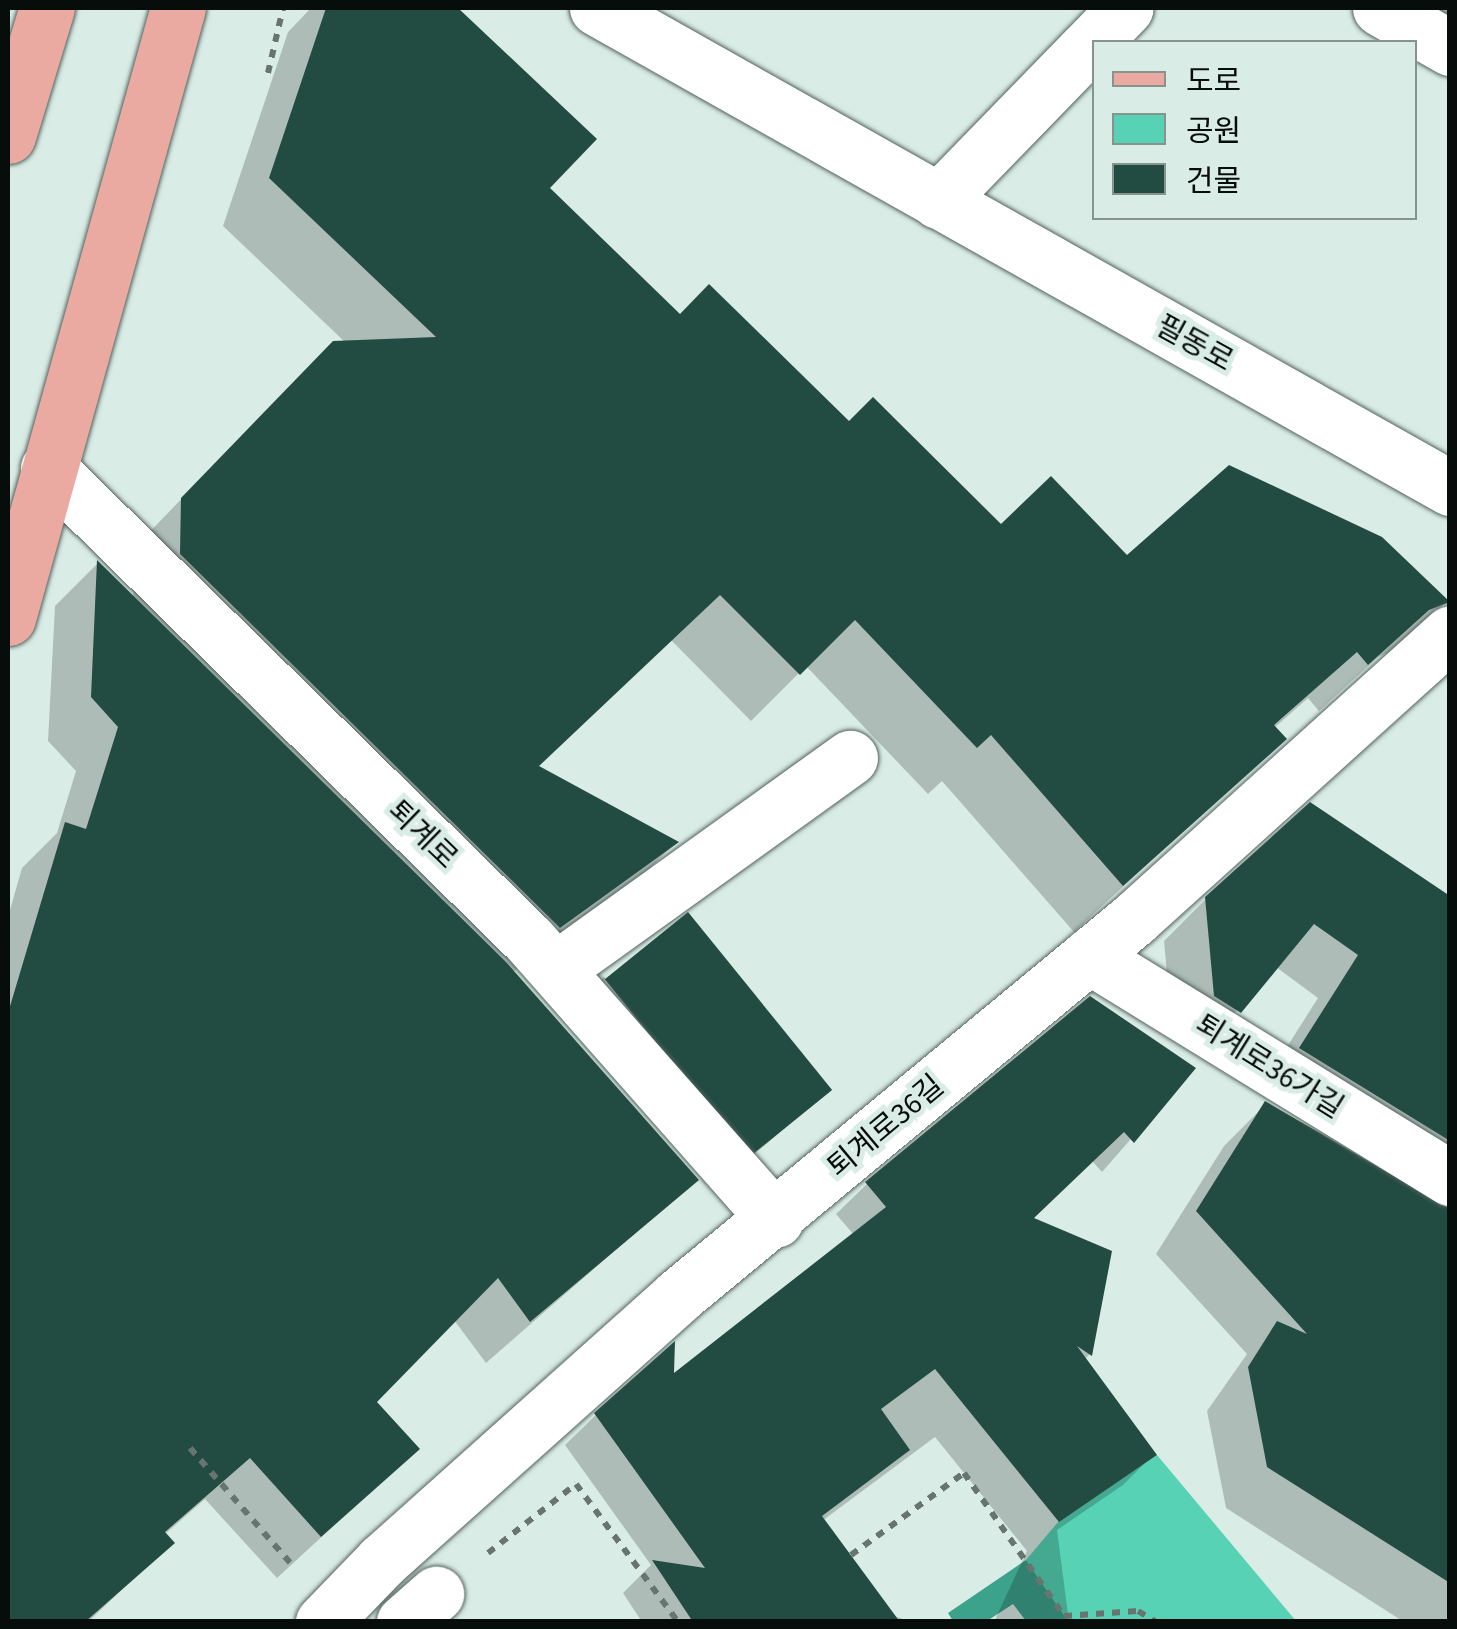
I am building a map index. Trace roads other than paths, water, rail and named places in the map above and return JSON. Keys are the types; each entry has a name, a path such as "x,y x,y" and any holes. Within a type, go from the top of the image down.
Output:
{"main road":[{"path":"8,136 47,8"},
{"path":"8,618 178,8"}],"street":[{"name":"필동로","path":"597,8 1450,488"},
{"path":"1095,40 1126,8"},
{"path":"1380,8 1450,48"},
{"path":"938,201 1092,43"},
{"name":"퇴계로","path":"48,468 556,968 776,1220"},
{"name":"퇴계로36길","path":"328,1617 382,1561 678,1296 776,1220 1088,956 1450,632"},
{"path":"556,968 850,758"},
{"name":"퇴계로36가길","path":"1088,956 1450,1178"}]}
